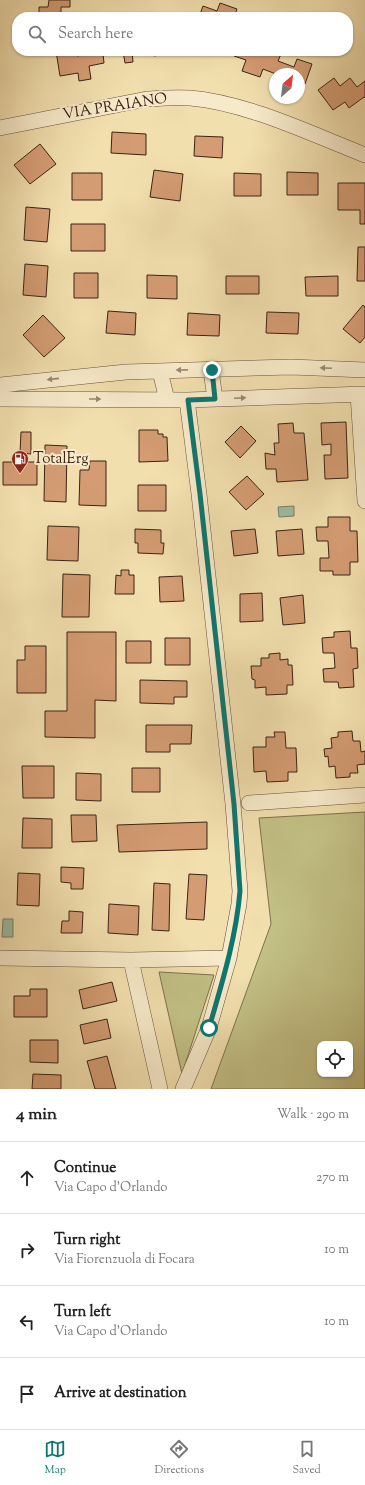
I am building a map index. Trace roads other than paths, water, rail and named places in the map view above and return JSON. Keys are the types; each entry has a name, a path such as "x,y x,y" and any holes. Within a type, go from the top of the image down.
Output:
{"street":[{"name":"VIA PRAIANO","path":"0,128 148,99 172,97 192,98 240,108 365,155"},
{"path":"0,385 126,372 291,367 365,370"},
{"path":"212,370 215,399"},
{"path":"160,371 167,400"},
{"path":"0,399 188,400 362,394 365,501"},
{"path":"183,1089 209,1028 229,958 239,904 240,879 234,804 200,494 188,400"},
{"path":"249,803 365,795"},
{"path":"0,958 131,960 229,958"},
{"path":"131,960 160,1089"}],"place":[{"name":"TotalErg","path":"20,474"}]}
